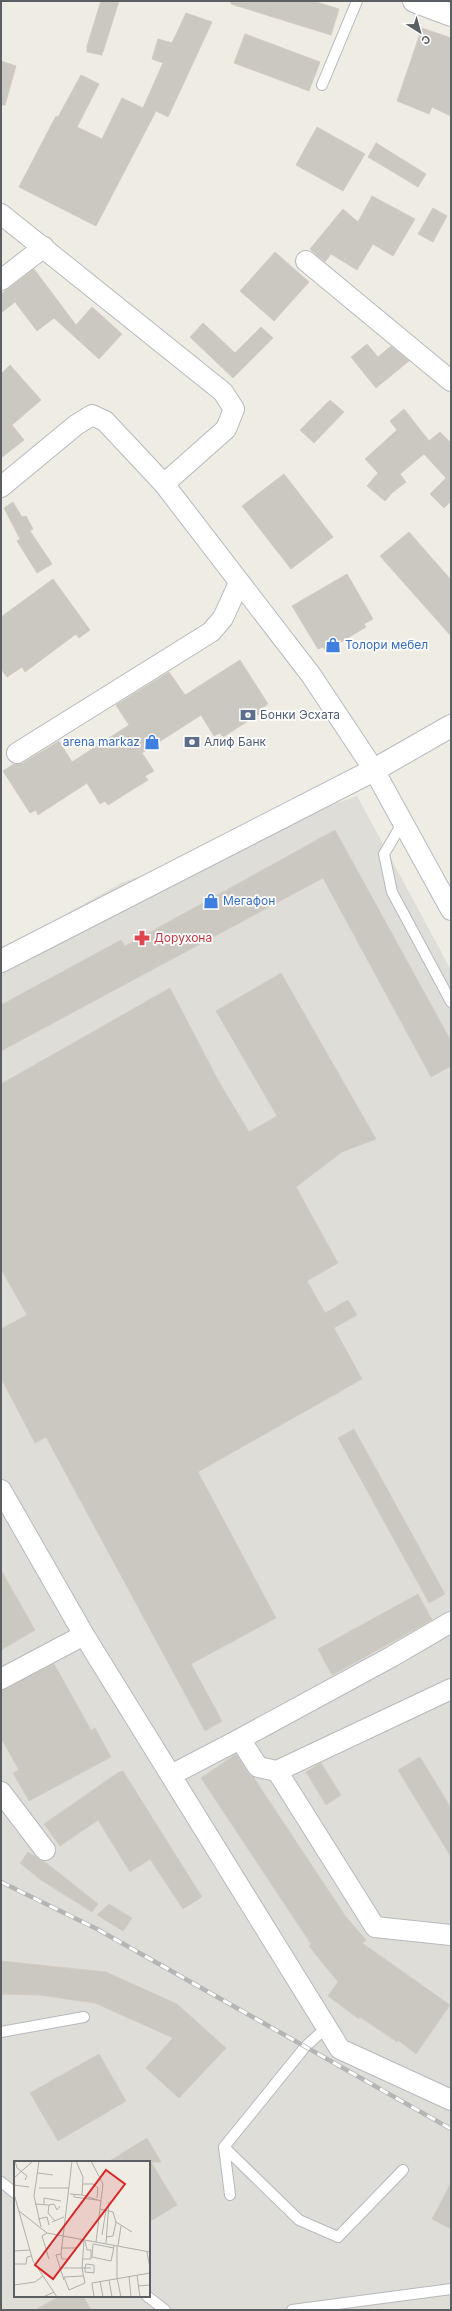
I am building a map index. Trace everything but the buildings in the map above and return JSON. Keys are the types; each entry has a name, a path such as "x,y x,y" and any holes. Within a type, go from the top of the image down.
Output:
{"main road":[{"path":"426,3 451,14"},
{"path":"1,961 374,770 451,726"}],"street":[{"path":"1,214 223,392 234,409 226,429 164,484"},
{"path":"1,280 44,247"},
{"path":"306,261 451,381"},
{"path":"1,487 76,425 92,415 105,421 164,484 311,675 374,770 451,910"},
{"path":"17,753 211,632 223,618 239,583"},
{"path":"1,1490 84,1635 340,2049 451,2100"},
{"path":"171,1775 391,1657 451,1622"},
{"path":"1,1679 84,1635"},
{"path":"240,1739 258,1767 277,1771 451,1689"},
{"path":"277,1771 376,1927 451,1935"},
{"path":"1,1792 45,1850"}],"lane":[{"path":"322,85 357,1"},
{"path":"403,822 384,854 392,892 451,1002"},
{"path":"1,2032 84,2017"},
{"path":"230,2195 224,2147 305,2047 327,2028"},
{"path":"224,2147 299,2220 338,2237 403,2170"},
{"path":"1,2182 14,2192"},
{"path":"292,2310 451,2289"},
{"path":"148,2297 165,2310"}],"shaded area":[{"path":"357,796 451,970 451,2310 1,2310 1,951 121,883"}],"railway":[{"path":"1,1882 97,1929 451,2129"}],"place":[{"name":"Толори мебел","path":"333,645"},
{"name":"Бонки Эсхата","path":"248,715"},
{"name":"arena markaz","path":"152,742"},
{"name":"Алиф Банк","path":"192,742"},
{"name":"Мегафон","path":"211,901"},
{"name":"Дорухона","path":"142,938"}]}
